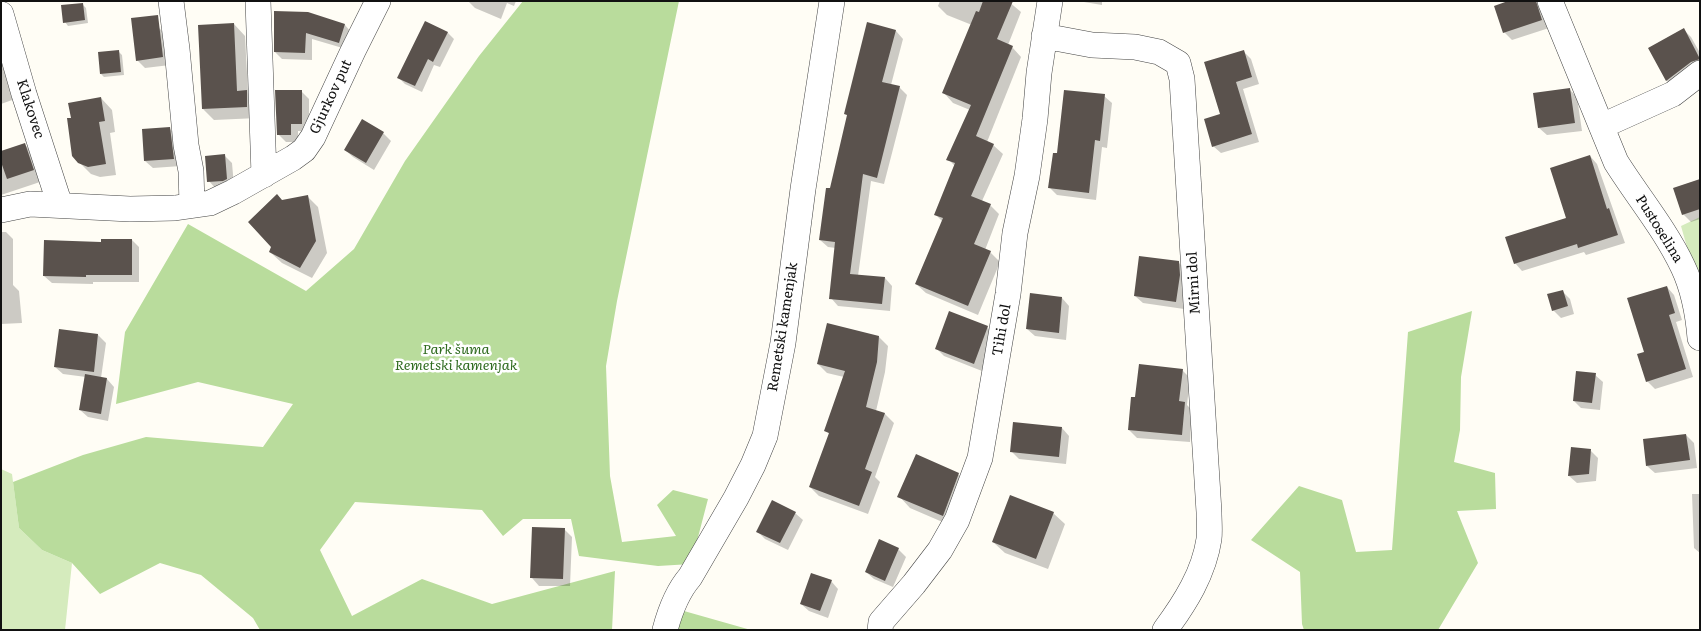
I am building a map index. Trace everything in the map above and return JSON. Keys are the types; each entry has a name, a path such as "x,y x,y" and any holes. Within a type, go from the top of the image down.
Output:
{"street":[{"path":"171,1 178,49 186,145 191,171 192,205"},
{"path":"258,1 264,175"},
{"name":"Gjurkov put","path":"1,210 30,204 130,209 176,208 210,202 264,175 304,150 313,137 378,1"},
{"name":"Remetski kamenjak","path":"665,630 669,614 682,587 690,577 736,498 765,436 782,343 832,1"},
{"name":"Tihi dol","path":"880,630 881,622 940,550 958,520 980,458 1008,294 1015,233 1026,176 1050,1"},
{"name":"Pustoselina","path":"1550,1 1616,162 1661,228 1683,268 1694,299 1700,338"},
{"name":"Klakovec","path":"1,14 60,205"},
{"name":"Mirni dol","path":"1044,36 1092,45 1135,47 1159,52 1178,64 1182,79 1209,512 1209,538 1203,563 1192,587 1165,630"},
{"path":"1602,126 1673,94 1700,73"}],"green space":[{"name":"Park šuma Remetski kamenjak","path":"523,1 679,1 617,301 606,366 610,476 622,542 676,536 657,505 673,490 708,499 691,564 658,566 579,556 571,519 523,519 503,536 482,510 355,502 320,550 352,616 422,579 492,604 615,571 612,630 260,630 253,618 201,575 160,563 100,594 72,563 42,550 19,528 13,482 83,455 146,437 263,447 293,404 198,382 116,404 125,332 188,224 306,291 354,249 405,161 479,56"},
{"path":"1700,217 1700,293 1681,226"},
{"path":"1472,311 1461,377 1460,430 1454,462 1495,473 1496,509 1457,511 1478,563 1438,630 1304,630 1302,624 1300,572 1251,540 1299,486 1342,500 1356,552 1392,550 1408,332"},
{"path":"1,469 12,474 19,528 42,550 72,563 65,630 1,630"},
{"path":"684,611 751,630 677,630"}],"building":[{"path":"983,1 1013,1 997,39 1013,46 976,136 994,144 971,196 991,204 974,244 991,251 968,306 915,284 943,218 934,215 955,163 946,160 971,105 942,93 976,11 979,12"},
{"path":"1508,1 1536,1 1542,20 1503,33 1494,6"},
{"path":"83,3 85,20 63,23 61,5"},
{"path":"274,11 308,12 345,24 339,43 306,33 305,53 274,52"},
{"path":"158,15 163,57 136,61 131,18"},
{"path":"425,21 448,32 433,62 428,59 415,86 397,78"},
{"path":"867,22 896,30 882,82 900,86 877,178 863,174 850,274 885,277 882,304 829,299 835,242 819,240 826,188 830,188 847,115 844,114"},
{"path":"234,23 237,91 247,90 247,107 202,109 198,25"},
{"path":"1684,28 1700,59 1691,62 1666,81 1648,48"},
{"path":"119,50 121,72 100,74 98,52"},
{"path":"1244,50 1252,77 1236,82 1252,134 1212,147 1204,119 1220,114 1204,62"},
{"path":"1570,88 1575,123 1538,128 1533,93"},
{"path":"275,90 302,90 302,124 291,124 291,135 277,135"},
{"path":"1064,90 1105,94 1100,141 1095,140 1089,193 1048,188 1053,153 1057,153"},
{"path":"101,97 105,121 99,122 106,164 88,167 78,163 72,156 67,118 71,118 68,103"},
{"path":"362,119 384,132 366,163 344,150"},
{"path":"170,127 174,159 144,161 142,129"},
{"path":"25,143 34,170 7,179 1,162 1,151"},
{"path":"225,154 227,179 207,182 205,156"},
{"path":"1590,155 1607,209 1609,208 1618,235 1578,248 1577,244 1514,264 1505,237 1566,218 1550,168"},
{"path":"1700,179 1700,209 1682,215 1673,188"},
{"path":"277,194 282,200 308,195 316,241 300,268 269,252 271,247 248,222"},
{"path":"101,239 132,239 132,275 43,276 44,240 101,242"},
{"path":"1139,256 1179,261 1180,275 1176,302 1134,296"},
{"path":"1667,286 1675,313 1669,315 1686,369 1646,382 1637,354 1644,352 1627,298"},
{"path":"1563,290 1568,306 1552,311 1547,294"},
{"path":"1030,293 1062,297 1059,333 1026,329"},
{"path":"949,311 988,326 974,364 935,349"},
{"path":"827,323 879,336 877,362 866,407 885,413 865,469 872,472 859,506 809,487 829,433 824,431 845,371 817,364"},
{"path":"59,329 98,334 94,372 54,367"},
{"path":"1139,364 1183,369 1179,401 1185,402 1182,435 1128,430 1131,397 1135,397"},
{"path":"1576,371 1596,373 1592,403 1573,401"},
{"path":"85,374 107,378 101,414 79,410"},
{"path":"1013,422 1062,427 1059,457 1010,452"},
{"path":"1686,434 1690,460 1646,466 1643,439"},
{"path":"1571,447 1591,449 1589,474 1568,476"},
{"path":"916,454 959,473 943,516 897,497"},
{"path":"1010,495 1054,512 1036,559 992,542"},
{"path":"772,500 796,512 780,543 756,532"},
{"path":"532,527 565,528 563,579 530,578"},
{"path":"879,539 899,548 885,581 865,572"},
{"path":"811,573 832,580 820,611 800,604"}]}
